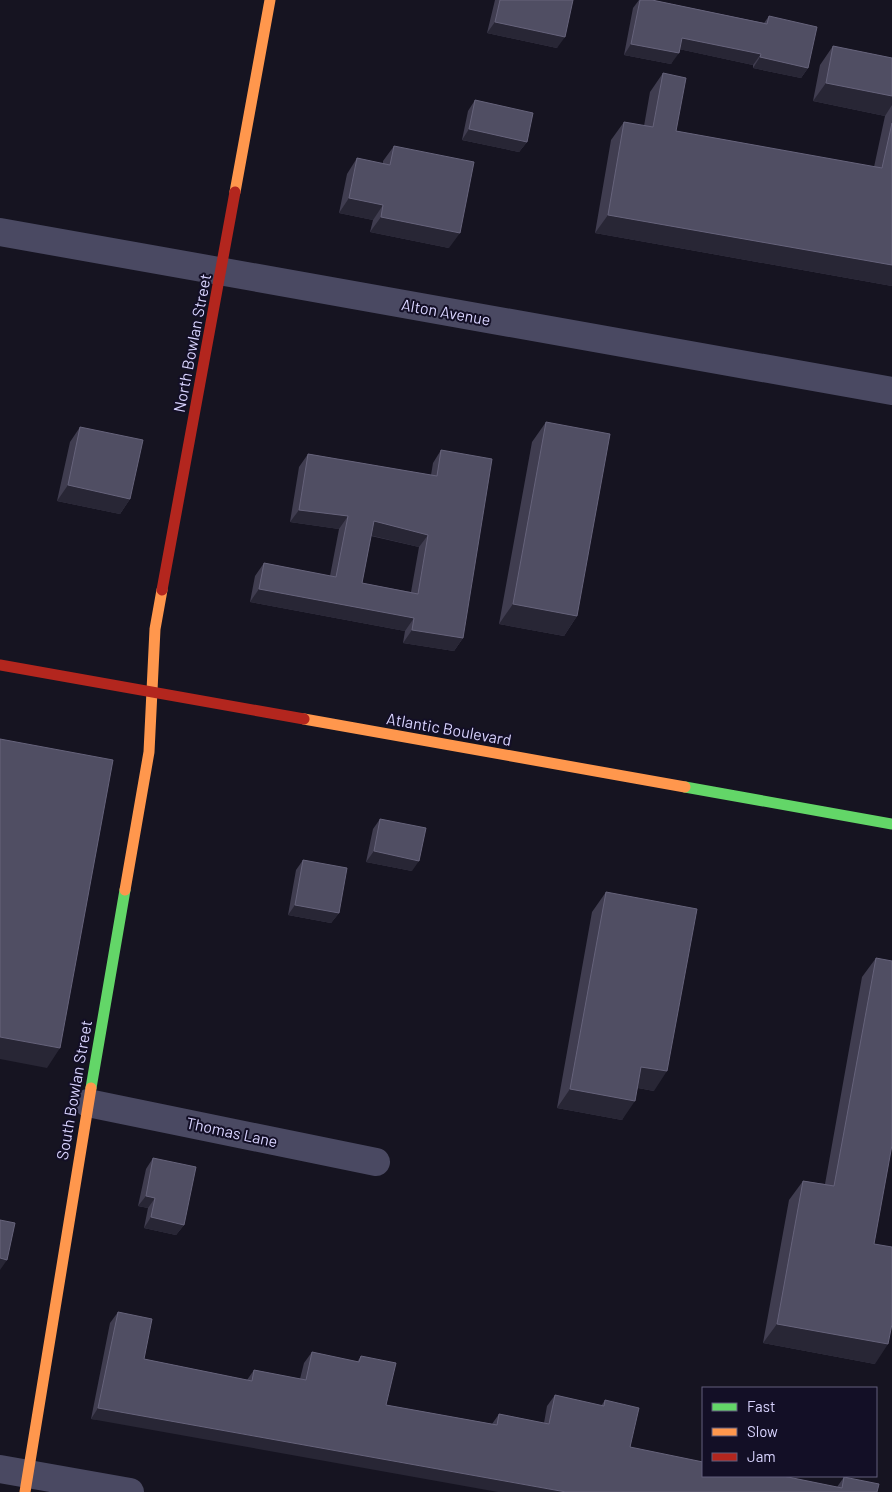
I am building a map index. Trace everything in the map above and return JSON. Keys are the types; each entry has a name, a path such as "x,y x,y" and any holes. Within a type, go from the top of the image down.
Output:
{"street":[{"name":"North Bowlan Street","path":"152,692 154,629 222,272 270,0"},
{"name":"Alton Avenue","path":"0,232 892,391"},
{"name":"Atlantic Boulevard","path":"0,665 892,824"},
{"name":"South Bowlan Street","path":"26,1483 88,1103 149,752 152,692"},
{"name":"Thomas Lane","path":"88,1103 376,1162"},
{"path":"0,1469 26,1483 130,1492"}],"building":[{"path":"500,0 573,0 565,37 495,22"},
{"path":"640,0 652,0 767,24 769,16 817,27 808,68 760,57 761,54 682,38 679,53 631,44"},
{"path":"833,46 892,58 892,96 826,83"},
{"path":"663,73 686,78 676,131 882,168 892,123 892,265 608,215 624,122 653,127"},
{"path":"475,100 533,113 527,142 469,129"},
{"path":"394,146 474,162 460,233 381,217 383,205 349,198 357,158 390,165"},
{"path":"546,422 610,434 577,616 513,604"},
{"path":"80,427 143,440 130,499 68,485"},
{"path":"441,450 492,459 463,638 412,630 414,618 259,589 264,563 336,577 348,516 299,510 308,454 437,476","holes":["374,521 428,535 418,594 362,583"]},
{"path":"0,739 113,760 60,1048 0,1037"},
{"path":"380,819 426,828 419,861 374,851"},
{"path":"303,860 347,868 339,913 295,905"},
{"path":"606,892 697,909 667,1071 641,1067 635,1101 570,1089"},
{"path":"876,958 892,961 892,1145 874,1244 892,1247 892,1324 888,1344 777,1324 803,1181 834,1186"},
{"path":"153,1158 196,1167 184,1225 151,1217 155,1198 146,1196"},
{"path":"0,1220 15,1223 7,1260 0,1258"},
{"path":"118,1312 152,1319 144,1359 252,1381 254,1370 306,1380 312,1352 359,1362 361,1356 396,1363 386,1405 497,1425 499,1414 549,1424 555,1395 604,1406 605,1400 639,1408 630,1447 702,1462 702,1477 788,1477 842,1488 844,1477 879,1484 877,1492 566,1492 98,1408"}],"traffic: fast":[{"path":"685,787 892,824"},
{"path":"91,1088 125,890"}],"traffic: slow":[{"path":"235,192 270,0"},
{"path":"125,890 149,752 155,629 162,590"},
{"path":"304,719 685,787"},
{"path":"25,1492 91,1088"}],"traffic: jam":[{"path":"162,590 235,192"},
{"path":"0,665 304,719"}]}
